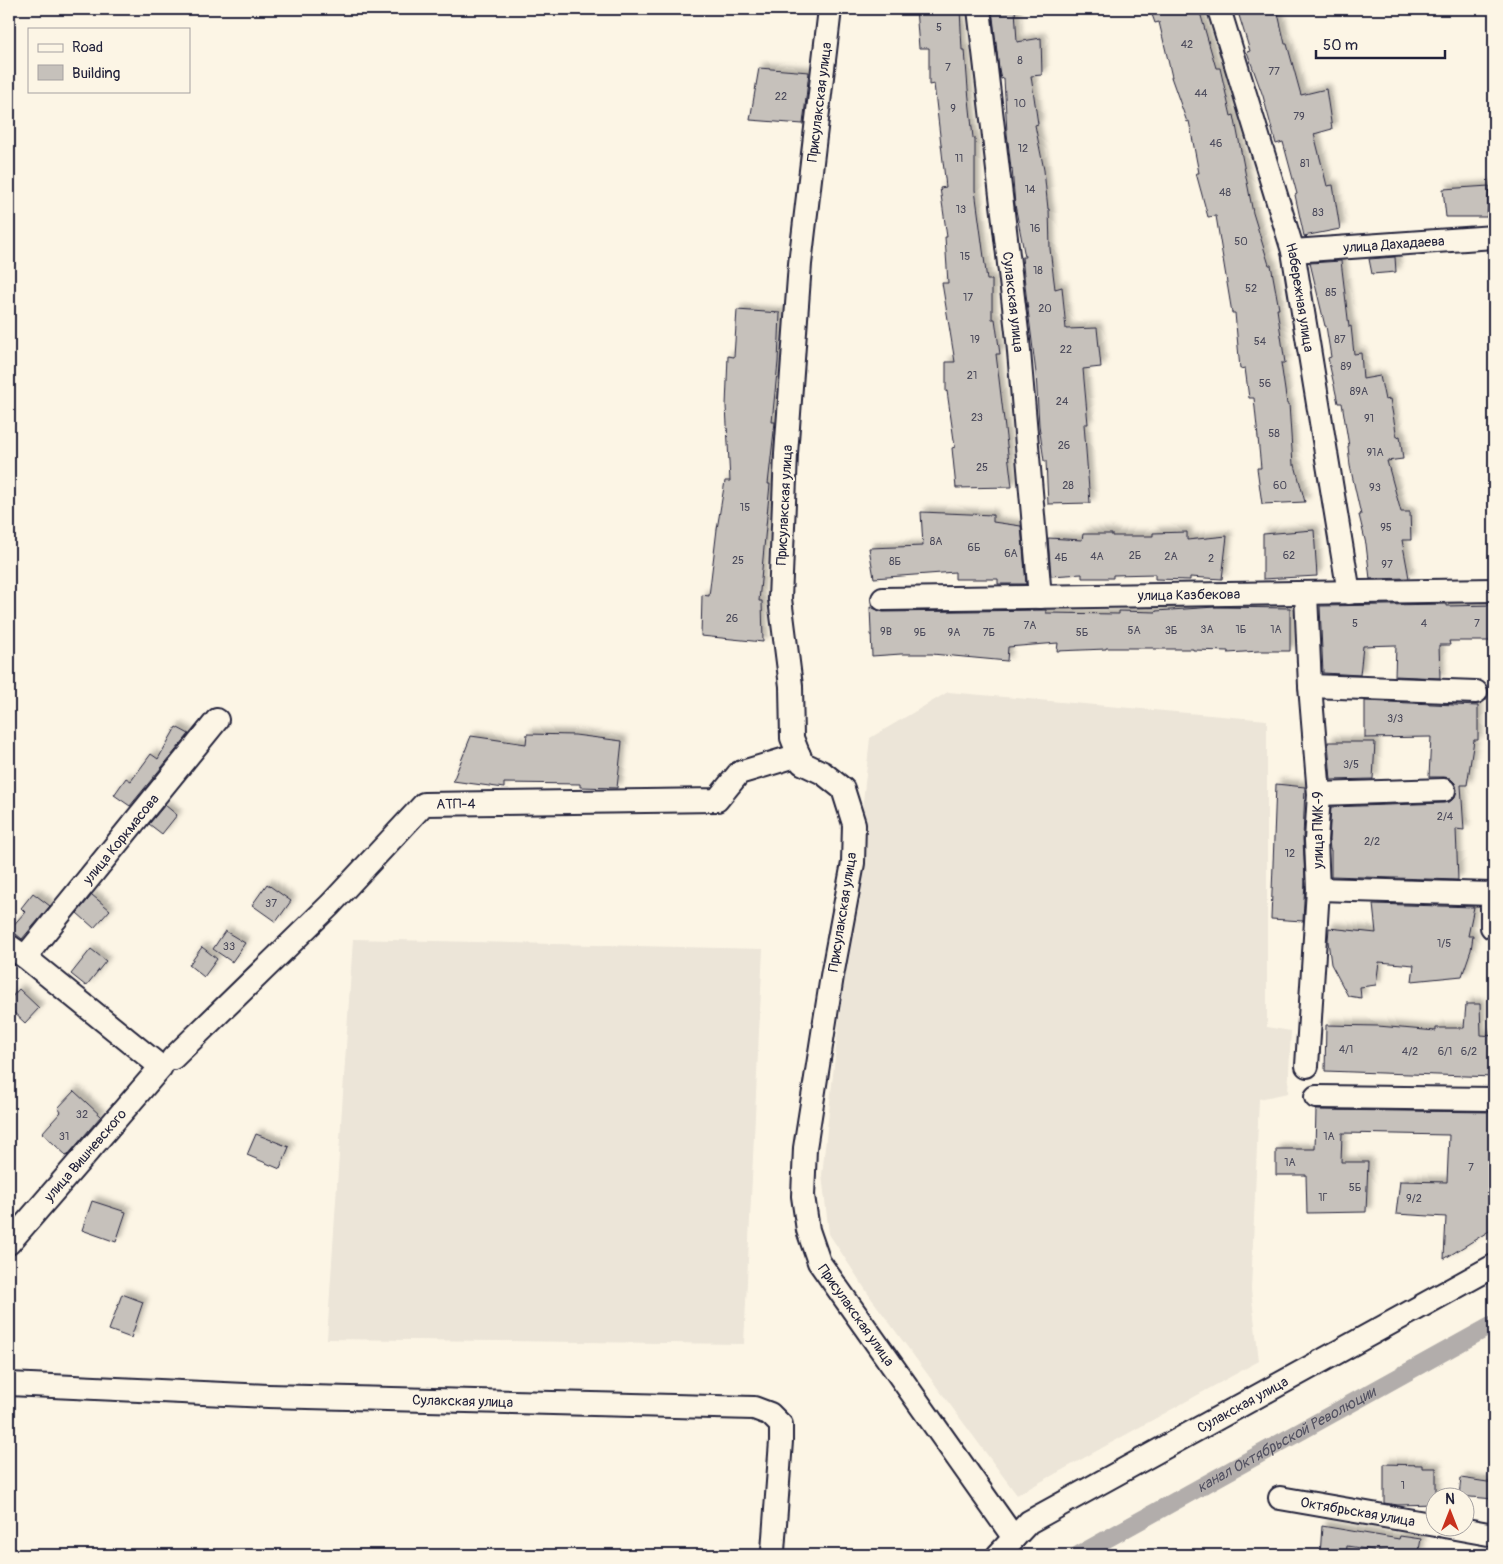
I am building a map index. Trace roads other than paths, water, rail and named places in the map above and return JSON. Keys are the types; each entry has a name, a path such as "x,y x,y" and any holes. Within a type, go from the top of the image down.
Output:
{"street":[{"name":"Присулакская улица","path":"830,9 800,264 786,454 780,599 791,686 792,738 802,763 823,773 843,789 854,824 853,863 832,976 805,1148 803,1196 808,1230 819,1262 1014,1538"},
{"name":"Сулакская улица","path":"979,9 1018,340 1040,597"},
{"name":"Набережная улица","path":"1219,9 1293,251 1349,594"},
{"name":"улица Дахадаева","path":"1293,251 1494,236"},
{"name":"улица Казбекова","path":"883,599 1349,594 1494,590"},
{"name":"улица ПМК-9","path":"1306,594 1310,686 1319,794 1316,840 1318,889 1307,1066"},
{"path":"1310,686 1476,692"},
{"name":"улица Коркмасова","path":"17,951 217,720"},
{"name":"АТП-4","path":"167,1063 330,905 424,804 717,800 739,773 799,755"},
{"path":"1319,794 1444,790"},
{"path":"1318,889 1492,894 1492,927"},
{"path":"17,951 167,1063"},
{"name":"улица Вишневского","path":"9,1243 167,1063"},
{"path":"1316,1097 1494,1099"},
{"name":"Сулакская улица","path":"998,1555 1029,1522 1494,1266"},
{"name":"Сулакская улица","path":"9,1384 268,1396 754,1408 770,1414 780,1425 781,1441 774,1555"},
{"name":"Октябрьская улица","path":"1280,1498 1426,1523"},
{"path":"1476,1532 1494,1535"}],"waterway":[{"name":"канал Октябрьской Революции","path":"1078,1555 1494,1324"}]}
